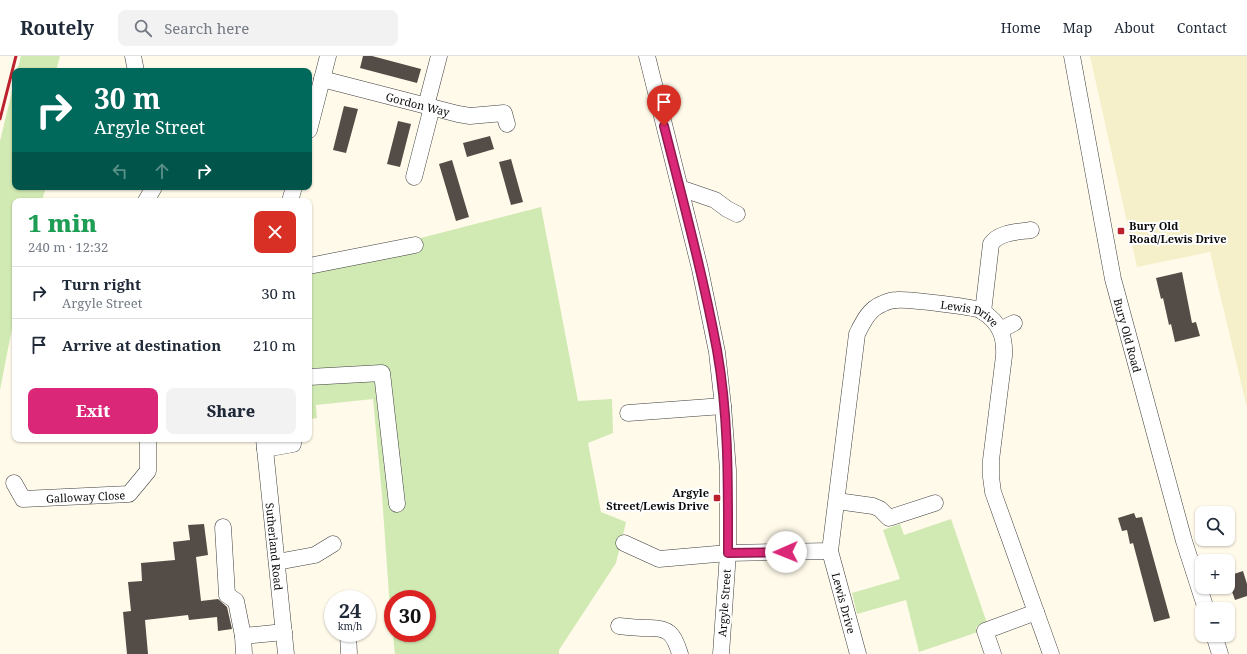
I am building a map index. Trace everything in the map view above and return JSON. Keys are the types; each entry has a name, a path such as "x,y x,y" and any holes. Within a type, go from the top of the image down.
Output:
{"street":[{"path":"133,56 135,68"},
{"path":"312,118 328,56"},
{"path":"414,177 439,56"},
{"name":"Argyle Street","path":"647,56 700,269 717,352 728,470 728,553 721,654"},
{"name":"Bury Old Road","path":"1072,56 1113,279 1184,541 1204,602"},
{"name":"Gordon Way","path":"322,79 458,114 470,116 504,113 507,124"},
{"path":"680,188 715,200 737,214"},
{"path":"983,312 991,244 994,239 1001,236 1031,230"},
{"path":"312,265 414,245"},
{"name":"Lewis Drive","path":"858,654 830,551 858,334 869,313 881,304 897,300 978,309 993,321 1007,326 990,460 990,477 993,492 1051,654"},
{"path":"312,377 382,373 397,504"},
{"path":"628,413 723,406"},
{"name":"Galloway Close","path":"14,483 23,499 129,494 148,471 148,442"},
{"path":"264,444 293,444 293,442"},
{"name":"Sutherland Road","path":"264,444 286,654"},
{"path":"837,501 873,506 880,509 889,518 935,503"},
{"path":"223,527 227,595 236,601 243,636 244,654"},
{"path":"624,543 659,560 728,553 830,551"},
{"path":"277,562 315,554 333,544"},
{"path":"992,654 985,631 1036,612"},
{"path":"619,626 654,627 666,630 676,641 680,654"},
{"path":"243,636 284,632"},
{"path":"348,642 349,654"},
{"path":"1216,642 1220,654"}],"shaded area":[{"path":"1090,56 1247,56 1247,408 1210,252 1137,267"}],"green space":[{"path":"21,56 60,56 57,68 18,68"},
{"path":"12,91 12,190 45,190 43,198 12,198 12,328 0,390 0,141"},
{"path":"541,207 578,401 612,399 613,433 588,443 601,512 626,522 616,563 559,650 559,654 395,654 394,642 436,642 436,590 389,590 373,399 316,405 317,418 312,419 312,260 417,239"},
{"path":"951,519 987,623 976,627 978,632 919,652 906,600 857,614 852,593 900,579 883,530 900,524 904,535"}],"building":[{"path":"363,56 372,56 421,69 417,83 360,68"},
{"path":"344,106 358,109 346,153 333,150"},
{"path":"398,121 411,124 400,167 387,164"},
{"path":"490,136 494,149 467,157 463,143"},
{"path":"511,159 523,202 511,205 499,162"},
{"path":"452,160 469,217 456,221 439,164"},
{"path":"1182,272 1192,323 1196,322 1200,336 1175,342 1171,324 1169,325 1163,298 1161,299 1156,278"},
{"path":"1134,513 1136,518 1142,517 1170,618 1154,622 1133,543 1130,544 1127,530 1122,531 1118,518"},
{"path":"204,524 208,555 196,557 201,601 218,599 227,607 232,629 218,631 217,617 189,620 188,615 145,620 148,654 127,654 123,612 131,611 128,582 142,581 141,563 175,560 173,542 190,540 188,525"},
{"path":"1243,571 1247,584 1247,596 1235,600 1233,594 1235,594 1235,574"}],"railway":[{"path":"13,68 16,56"},
{"path":"0,119 12,72"}],"place":[{"name":"Bury Old Road/Lewis Drive","path":"1121,231"},
{"name":"Argyle Street/Lewis Drive","path":"717,498"}],"route":[{"path":"664,126 700,269 717,352 728,470 728,553 786,552"}]}
